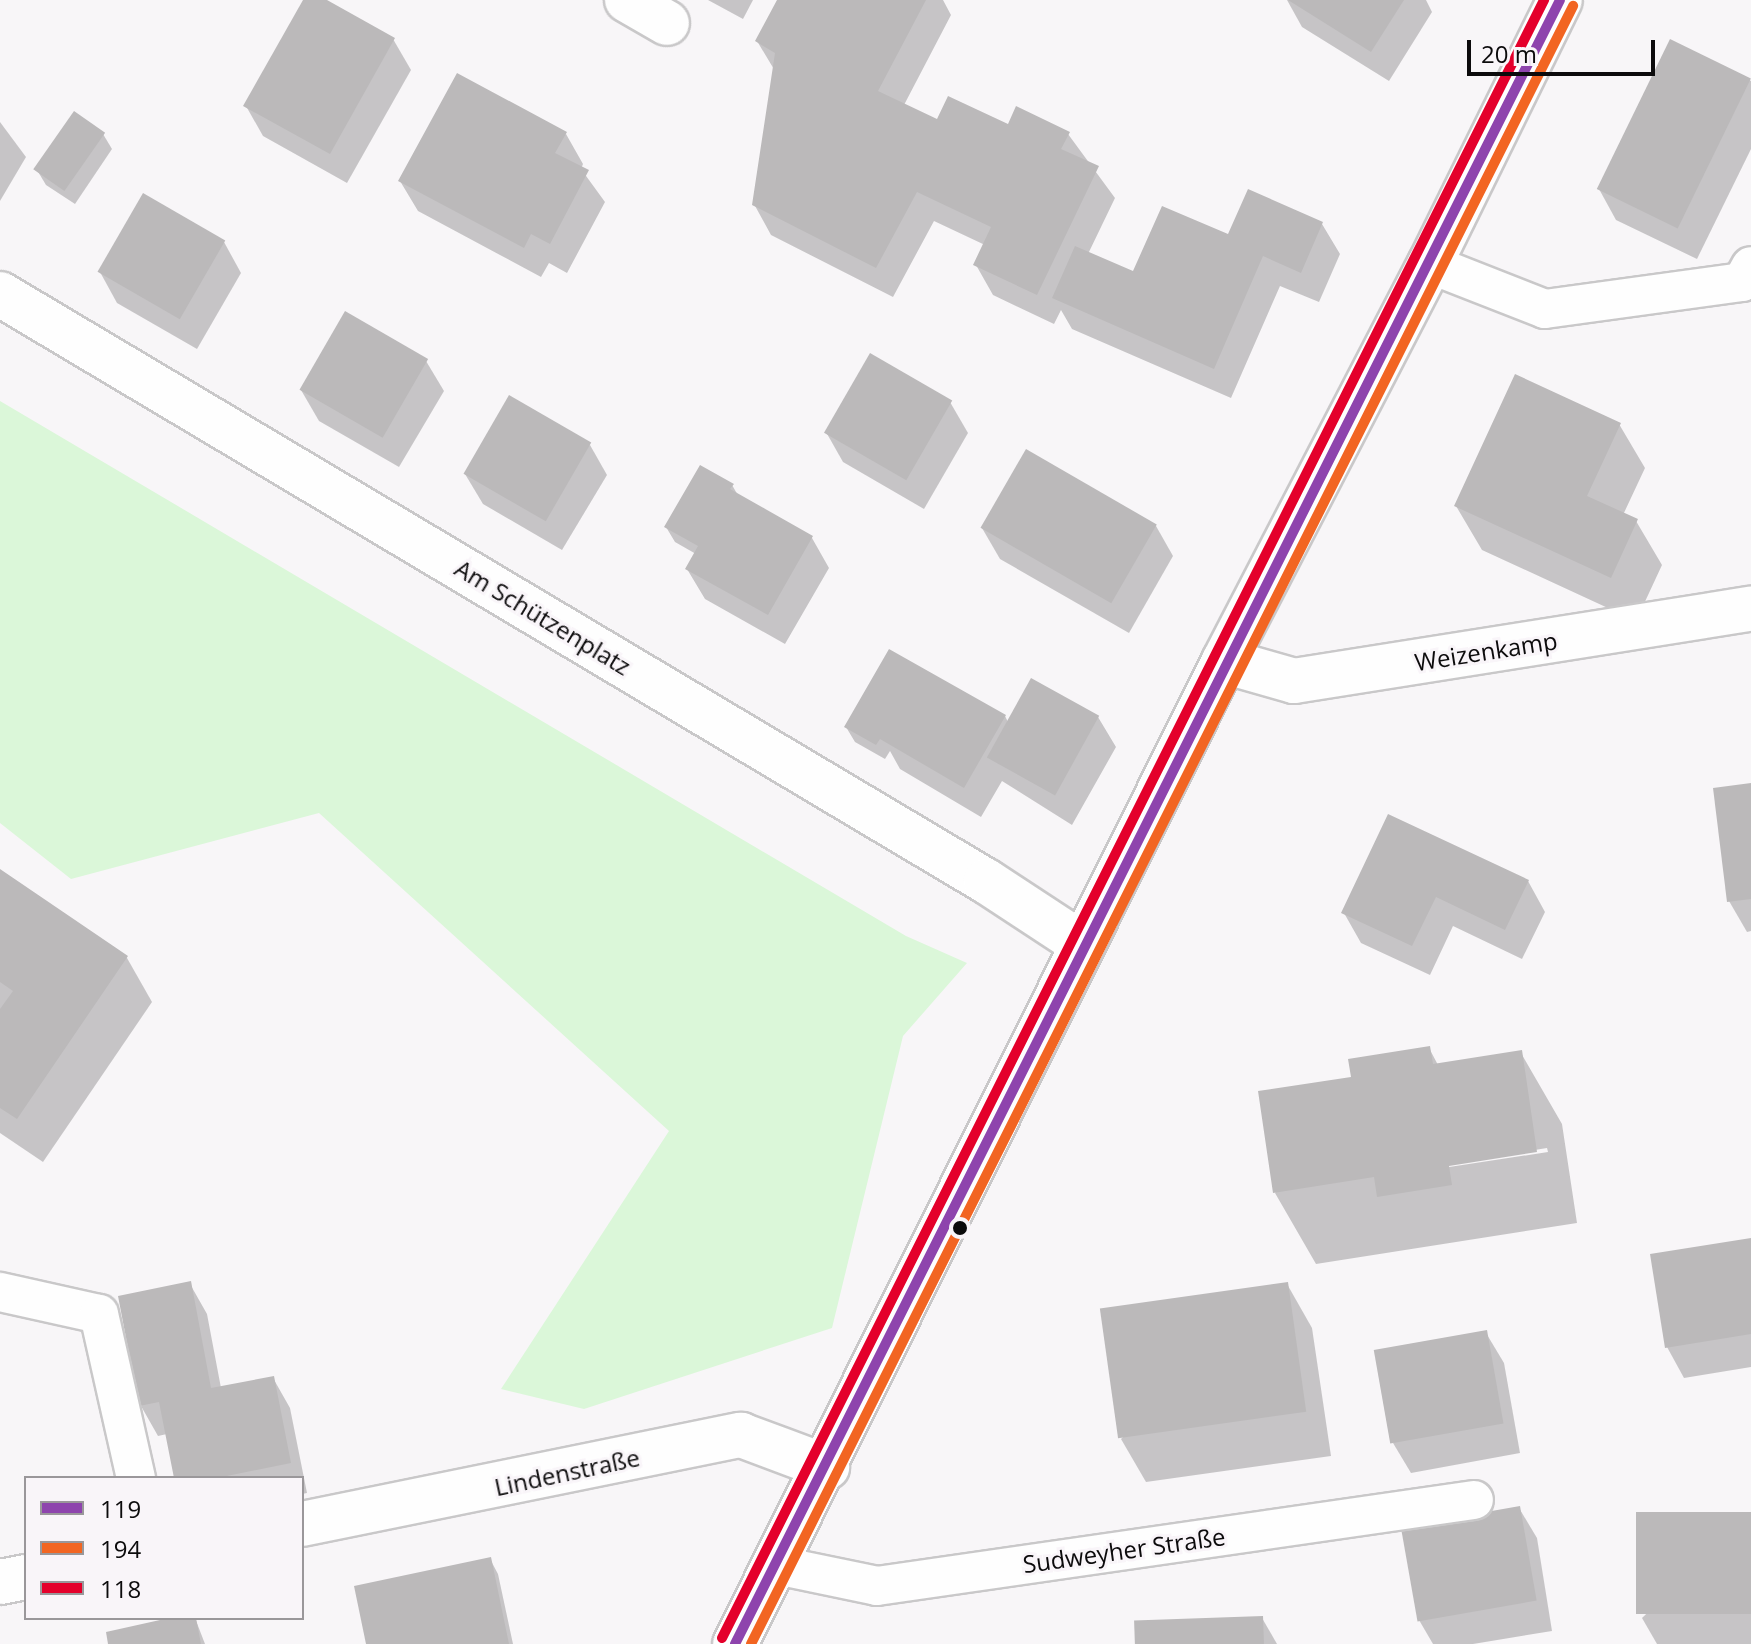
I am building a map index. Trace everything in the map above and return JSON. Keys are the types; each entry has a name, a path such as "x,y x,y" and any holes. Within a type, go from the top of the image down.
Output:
{"street":[{"path":"627,0 667,23"},
{"path":"735,1644 827,1467 1224,661 1430,264 1548,5"},
{"name":"Am Schützenplatz","path":"0,294 986,881 1082,944"},
{"name":"Weizenkamp","path":"1224,661 1294,681 1751,609"},
{"name":"Lindenstraße","path":"304,1524 741,1435 827,1467"},
{"path":"0,1582 24,1577"}],"lane":[{"path":"1430,264 1545,309 1742,282 1751,266"},
{"path":"0,1292 99,1314 136,1476"},
{"name":"Sudweyher Straße","path":"776,1565 877,1586 1474,1500"}],"green space":[{"path":"0,401 906,936 967,963 903,1036 832,1328 584,1409 501,1389 669,1131 319,813 71,879 0,823"}],"building":[{"path":"303,0 327,0 395,38 330,154 243,106"},
{"path":"777,0 926,0 878,91 937,119 948,96 1008,124 1016,106 1070,132 1061,149 1099,166 1037,295 973,265 991,227 917,192 876,268 752,205 775,53 755,41"},
{"path":"1288,0 1404,0 1371,52"},
{"path":"1670,39 1751,78 1678,229 1597,189"},
{"path":"457,73 567,132 555,153 589,170 550,244 531,234 524,248 398,181"},
{"path":"74,111 105,133 64,191 33,169"},
{"path":"1248,189 1323,222 1301,273 1263,256 1214,369 1052,298 1075,246 1133,271 1162,206 1228,234"},
{"path":"143,193 225,240 180,319 98,272"},
{"path":"345,311 428,359 383,438 300,390"},
{"path":"870,353 952,401 906,480 824,433"},
{"path":"1515,374 1621,423 1587,496 1638,519 1611,578 1454,506"},
{"path":"509,395 591,442 546,521 464,474"},
{"path":"1026,449 1157,524 1111,603 981,528"},
{"path":"700,465 734,484 730,489 813,536 768,615 685,569 698,546 664,527"},
{"path":"889,649 1006,715 964,788 880,739 876,745 844,727"},
{"path":"1031,678 1099,716 1055,795 987,758"},
{"path":"1751,783 1751,899 1727,902 1713,788"},
{"path":"1388,814 1529,880 1505,930 1436,897 1412,946 1341,913"},
{"path":"0,869 128,956 17,1119 0,1108 0,1009 13,991 0,982"},
{"path":"1430,1046 1433,1064 1522,1050 1537,1152 1449,1166 1452,1185 1377,1197 1374,1177 1273,1193 1258,1091 1351,1077 1348,1059"},
{"path":"1751,1238 1751,1334 1665,1348 1650,1254"},
{"path":"191,1281 211,1388 274,1376 291,1463 227,1476 174,1476 159,1402 139,1406 118,1296"},
{"path":"1288,1282 1306,1412 1118,1438 1100,1308"},
{"path":"1487,1330 1503,1424 1390,1444 1374,1350"},
{"path":"1520,1506 1537,1601 1418,1622 1401,1527"},
{"path":"1636,1512 1751,1512 1751,1614 1636,1614"},
{"path":"491,1557 509,1644 366,1644 354,1586"},
{"path":"1263,1616 1264,1644 1135,1644 1134,1621"},
{"path":"160,1620 196,1620 201,1644 108,1644 106,1632"}],"transit line":[{"name":"118","path":"722,1638 1544,0"},
{"name":"119","path":"735,1644 1560,0"},
{"name":"194","path":"751,1644 1573,6"}]}
